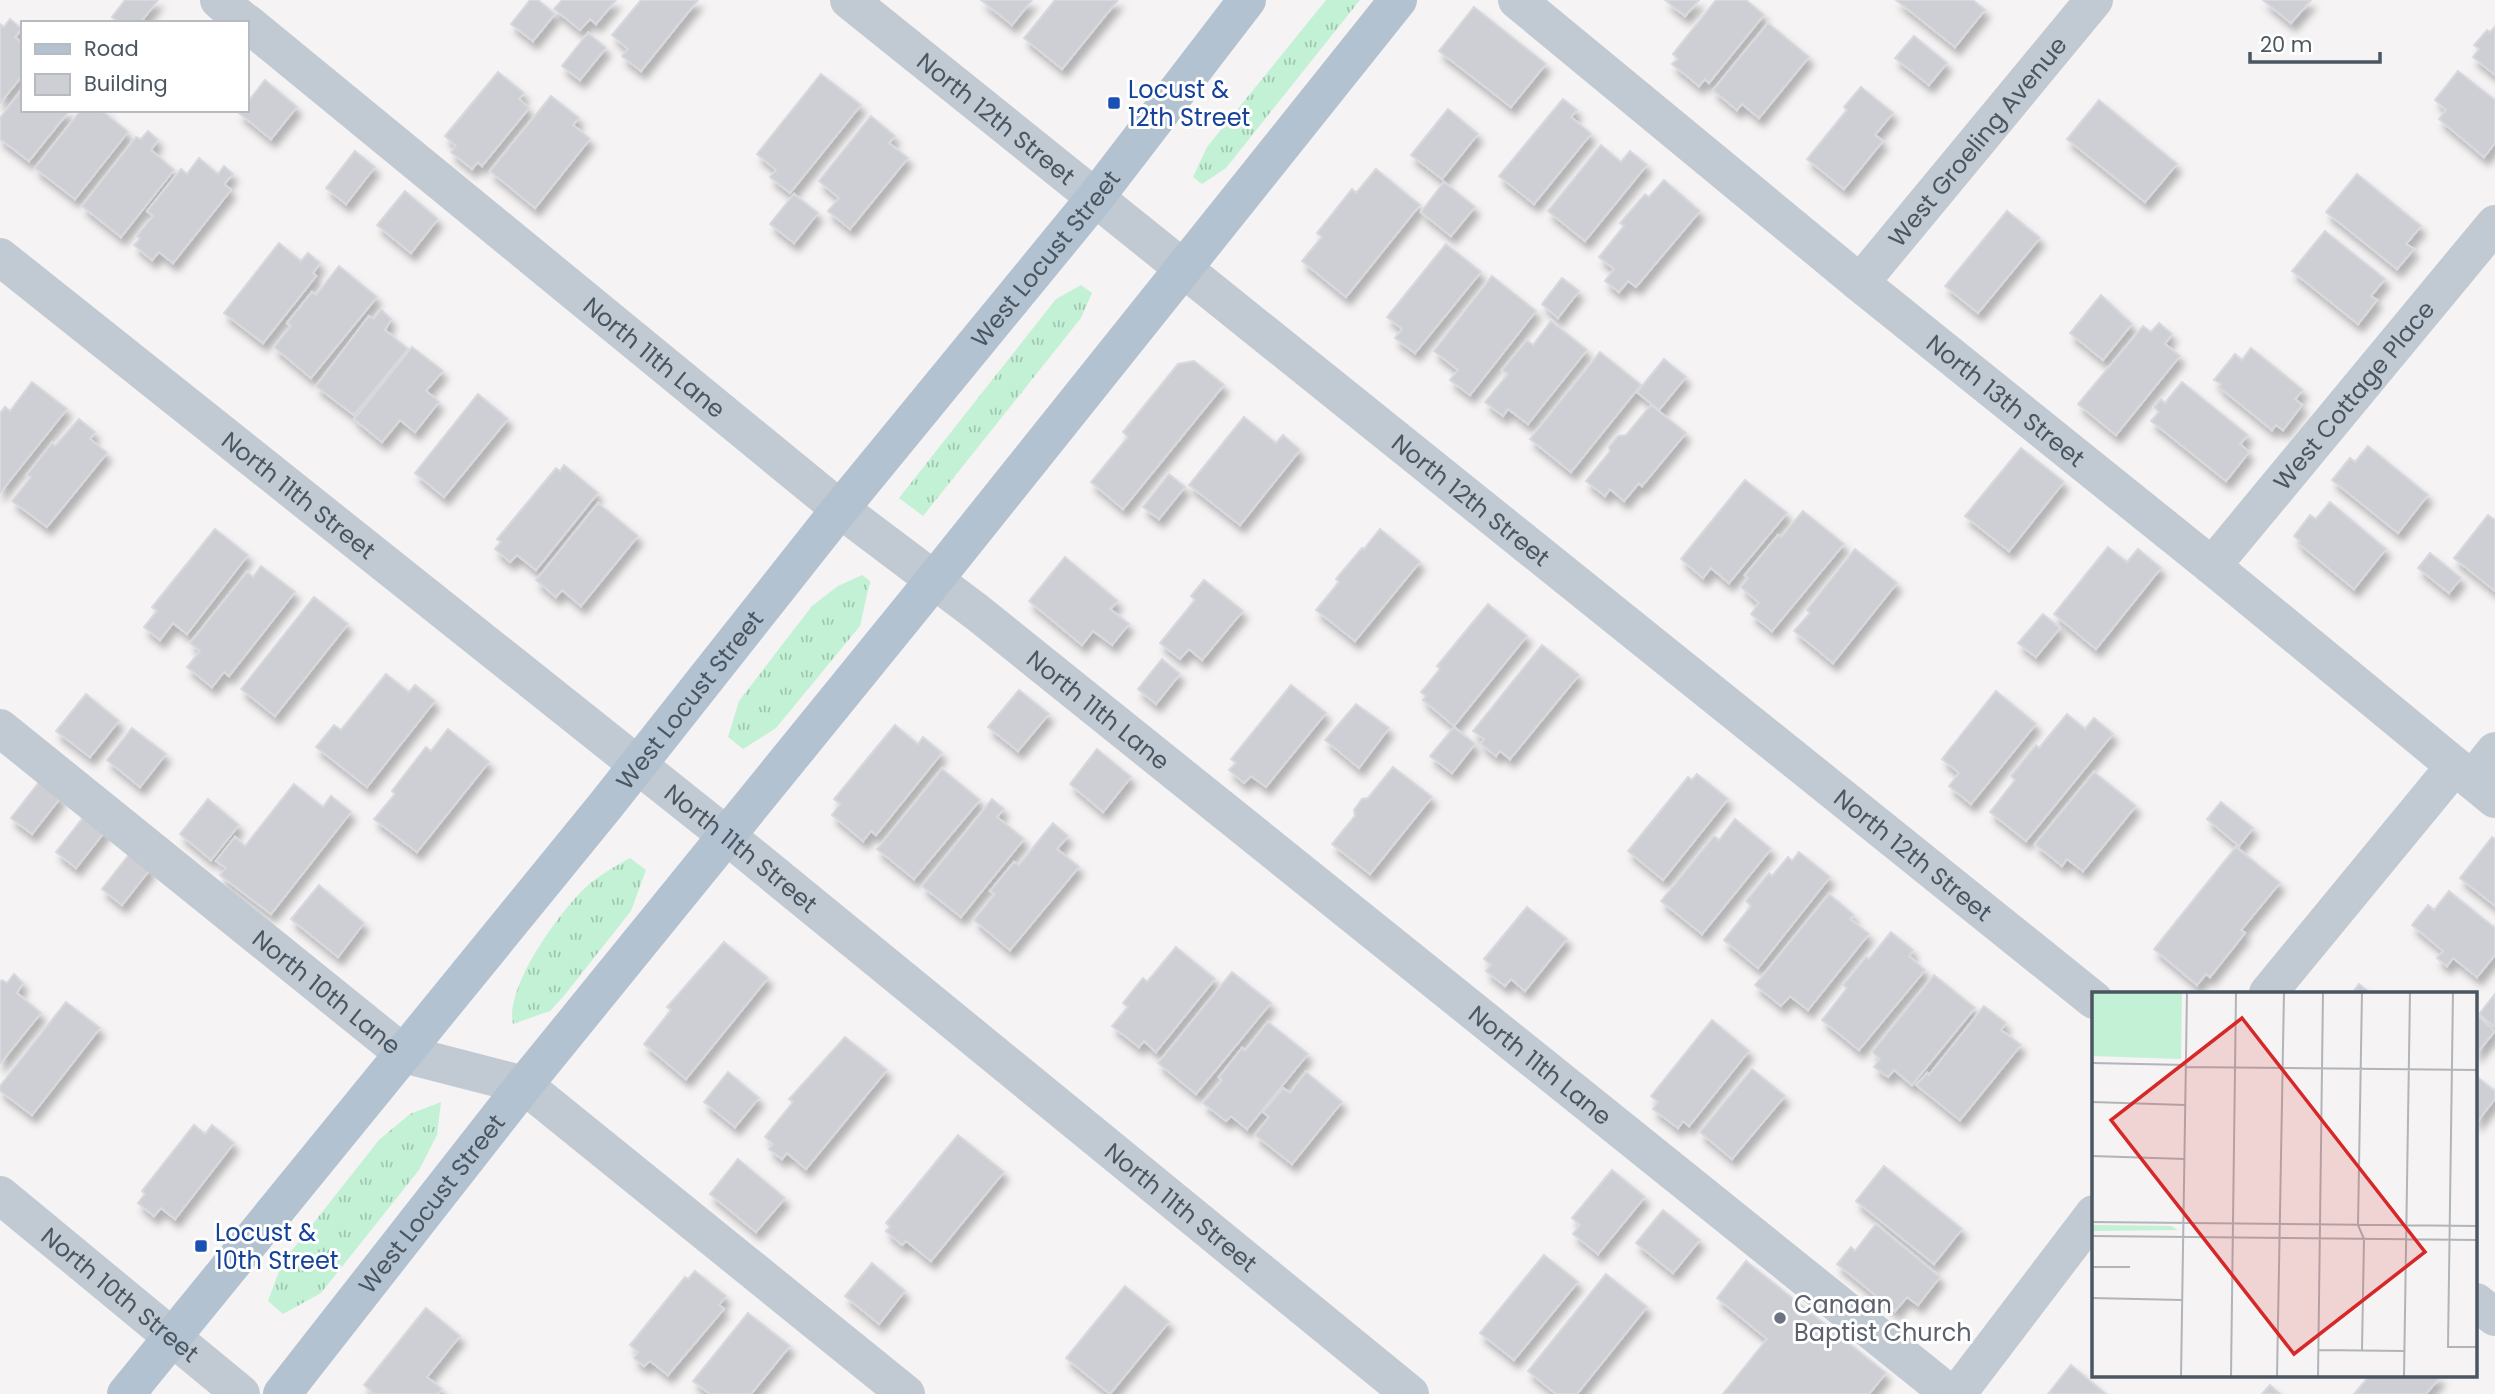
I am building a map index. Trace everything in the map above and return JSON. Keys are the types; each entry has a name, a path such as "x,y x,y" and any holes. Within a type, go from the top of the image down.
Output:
{"main road":[{"name":"West Locust Street","path":"126,1394 638,766 841,509 1095,198 1247,0"},
{"name":"West Locust Street","path":"282,1394 524,1085 935,579 1398,0"}],"street":[{"name":"North 11th Lane","path":"219,0 245,21"},
{"name":"North 12th Street","path":"849,0 2092,998"},
{"name":"North 13th Street","path":"1517,0 1860,283 2212,566 2479,774"},
{"name":"West Groeling Avenue","path":"1860,283 2094,0"},
{"name":"North 11th Lane","path":"248,24 841,509 935,579 1950,1394"},
{"name":"West Cottage Place","path":"2212,566 2495,224"},
{"name":"North 11th Street","path":"0,257 727,836 1410,1394"},
{"name":"North 10th Lane","path":"0,728 404,1054 524,1085 906,1394"},
{"path":"2269,992 2479,774"},
{"name":"North 10th Street","path":"0,1195 241,1394"},
{"path":"1956,1394 2092,1217"},
{"path":"2478,1304 2495,1317"}],"green space":[{"path":"1326,0 1360,0 1226,168 1202,184 1193,177 1207,147"},
{"path":"1081,285 1092,293 1081,318 923,516 899,498 1056,299"},
{"path":"862,575 870,581 860,626 776,728 743,749 728,737 739,701 812,606 838,586"},
{"path":"630,858 646,870 631,911 550,1011 513,1024 517,991 548,933 585,888"},
{"path":"441,1102 437,1135 419,1170 321,1293 283,1314 268,1301 282,1263 379,1140 410,1114"}],"building":[{"path":"125,0 158,0 142,21 117,21 112,17"},
{"path":"530,0 538,0 555,14 533,41 511,24"},
{"path":"562,0 616,0 596,24 590,19 580,30 554,9"},
{"path":"641,0 698,0 641,71 622,56 628,49 612,35"},
{"path":"981,0 1032,0 1012,25"},
{"path":"1055,0 1118,0 1062,69 1024,38"},
{"path":"1665,0 1699,0 1685,16"},
{"path":"1716,0 1746,0 1764,15 1709,83 1705,79 1699,86 1672,64 1678,59 1673,54"},
{"path":"1896,0 1973,0 1985,10 1955,47"},
{"path":"2263,0 2311,0 2291,23"},
{"path":"1474,7 1546,64 1511,107 1439,51"},
{"path":"10,19 21,28 15,37 21,42 21,77 0,103 0,24 4,27"},
{"path":"1768,23 1809,57 1759,118 1742,104 1737,110 1713,90"},
{"path":"2495,27 2495,75 2473,57 2479,49 2474,45 2487,30 2490,32"},
{"path":"588,33 606,48 580,80 562,66"},
{"path":"1914,36 1947,63 1929,85 1895,58"},
{"path":"2458,71 2495,100 2495,143 2484,157 2439,119 2446,110 2435,100"},
{"path":"498,72 524,93 519,99 529,108 482,166 478,162 472,169 451,152 456,146 445,136"},
{"path":"821,74 861,105 790,193 770,177 776,170 757,154"},
{"path":"265,80 297,107 271,139 239,113 248,112 248,102"},
{"path":"1861,87 1893,113 1875,135 1883,141 1844,189 1807,159 1847,110 1844,107"},
{"path":"21,91 21,112 68,112 29,161 0,139 0,118"},
{"path":"551,96 579,118 573,125 590,139 535,208 490,171"},
{"path":"1563,99 1577,110 1571,117 1591,134 1534,204 1499,176"},
{"path":"2099,100 2177,164 2145,202 2067,139"},
{"path":"1448,109 1478,134 1442,179 1411,155"},
{"path":"79,112 106,112 128,132 75,199 35,168"},
{"path":"871,116 895,136 889,143 908,158 850,229 828,211 839,198 819,181"},
{"path":"148,131 158,140 151,150 174,170 121,237 82,206 136,137 141,139"},
{"path":"1601,145 1621,162 1630,151 1647,165 1585,241 1548,211"},
{"path":"355,151 375,167 346,204 326,188"},
{"path":"199,158 218,174 224,166 233,174 224,184 231,190 173,263 159,252 152,260 134,245 140,239 137,236 153,216 147,211 181,169 187,174"},
{"path":"1376,169 1420,205 1346,297 1302,261 1322,237 1317,233 1352,189 1356,193"},
{"path":"2357,174 2421,226 2406,244 2414,249 2397,269 2326,212"},
{"path":"1664,180 1700,211 1636,287 1628,281 1619,292 1605,281 1614,269 1599,257 1624,226 1620,223 1645,194 1649,197"},
{"path":"1444,182 1475,207 1451,236 1421,212"},
{"path":"405,191 438,219 411,253 377,225"},
{"path":"794,194 818,213 794,243 770,224"},
{"path":"2007,211 2040,238 1978,313 1945,286"},
{"path":"2325,231 2385,279 2371,296 2377,300 2358,324 2292,271"},
{"path":"279,243 301,261 308,253 320,263 313,273 316,276 263,343 224,313"},
{"path":"1446,244 1481,272 1415,353 1395,338 1402,329 1387,317"},
{"path":"339,266 377,297 311,378 274,347 291,326 287,323 312,292 316,295"},
{"path":"1492,276 1536,311 1470,395 1450,380 1458,370 1434,351"},
{"path":"1562,278 1579,291 1558,318 1542,304"},
{"path":"2101,295 2132,324 2103,360 2070,333"},
{"path":"381,309 391,319 385,330 408,349 354,415 316,386 369,316 374,319"},
{"path":"1551,321 1587,350 1528,424 1508,409 1503,416 1485,402 1508,374 1502,370 1527,340 1533,345"},
{"path":"2159,323 2172,334 2165,344 2180,356 2116,435 2078,404 2143,326 2151,332"},
{"path":"412,347 443,371 426,391 439,402 415,432 400,420 382,442 354,419"},
{"path":"2251,348 2303,390 2295,399 2302,405 2283,430 2276,425 2272,430 2214,380 2235,354 2242,360"},
{"path":"1600,352 1641,385 1571,472 1530,439"},
{"path":"1664,359 1686,377 1659,410 1637,392"},
{"path":"1194,361 1224,385 1123,509 1091,482 1128,437 1123,432 1178,364"},
{"path":"32,382 67,409 0,493 0,413 5,407 10,411"},
{"path":"2182,382 2248,435 2240,444 2249,452 2226,481 2151,421 2159,412 2154,407 2161,399 2165,403"},
{"path":"478,394 508,419 444,497 415,473"},
{"path":"1651,405 1686,433 1642,486 1639,483 1624,501 1610,489 1605,496 1586,481 1610,451 1609,447 1618,436 1626,435"},
{"path":"1244,417 1276,443 1283,435 1300,450 1240,525 1189,485"},
{"path":"79,419 95,432 90,439 107,453 47,527 12,501 31,477 27,475 52,443 55,446"},
{"path":"2368,446 2428,495 2398,533 2332,480 2350,458 2355,462"},
{"path":"2021,448 2064,482 2009,551 1965,516"},
{"path":"564,465 598,493 536,570 517,555 510,562 495,549 501,542 497,539 556,468 560,471"},
{"path":"1169,474 1185,487 1159,519 1143,507"},
{"path":"1745,480 1787,513 1729,583 1711,568 1703,578 1681,559"},
{"path":"2330,502 2386,549 2354,589 2298,543 2300,541 2294,536 2310,515 2316,519"},
{"path":"598,503 638,536 581,606 562,590 556,597 536,580"},
{"path":"1803,511 1844,544 1772,631 1751,614 1759,603 1741,587 1748,578 1745,575 1778,535 1781,537"},
{"path":"2488,515 2495,520 2495,591 2454,558"},
{"path":"215,529 248,555 187,634 173,623 160,640 144,627 157,611 152,607"},
{"path":"1380,529 1420,562 1355,641 1316,610 1339,582 1336,579"},
{"path":"2108,547 2127,562 2138,549 2161,568 2096,649 2054,614"},
{"path":"1855,549 1897,583 1833,663 1794,631 1810,613 1807,610"},
{"path":"2430,553 2461,578 2449,593 2418,568"},
{"path":"1065,557 1118,601 1110,609 1129,624 1112,645 1093,631 1082,645 1029,601"},
{"path":"261,566 295,592 229,676 224,672 212,687 187,667 200,651 190,643 247,572 253,577"},
{"path":"1204,580 1243,611 1202,660 1189,649 1180,659 1160,643 1195,600 1191,596"},
{"path":"314,597 348,624 275,716 241,689"},
{"path":"1488,604 1527,636 1454,726 1423,700 1426,696 1421,692 1440,669 1437,666"},
{"path":"2043,614 2060,628 2036,657 2018,643"},
{"path":"1542,645 1579,675 1510,759 1500,751 1496,756 1481,744 1484,739 1473,731"},
{"path":"1162,659 1180,674 1156,704 1138,689"},
{"path":"386,674 409,692 415,685 435,701 367,787 316,747 334,725 341,730"},
{"path":"1291,685 1326,713 1266,787 1251,776 1244,783 1229,770 1236,763 1231,759"},
{"path":"1019,690 1049,714 1018,751 988,727"},
{"path":"1996,691 2036,724 1971,804 1949,786 1959,773 1942,759"},
{"path":"86,694 119,721 90,757 56,731"},
{"path":"1356,704 1389,728 1359,768 1325,740"},
{"path":"2067,714 2085,729 2094,718 2113,734 2026,841 1990,812 2015,780 2011,776 2036,745 2039,748"},
{"path":"895,725 918,744 923,737 942,753 876,835 871,831 863,841 832,815 840,804 834,799"},
{"path":"1454,727 1475,744 1452,773 1430,756"},
{"path":"132,728 166,754 140,787 107,760"},
{"path":"448,729 489,762 417,852 374,819 395,794 392,791 426,747 431,751"},
{"path":"1097,749 1131,777 1103,812 1070,784"},
{"path":"1393,767 1432,797 1370,874 1332,844 1355,816 1354,810 1362,799 1368,798"},
{"path":"942,769 980,800 914,879 877,849"},
{"path":"2094,772 2136,806 2083,871 2067,859 2062,866 2035,844"},
{"path":"1697,774 1728,799 1663,880 1628,851 1688,777 1692,780"},
{"path":"40,781 61,797 32,834 11,818"},
{"path":"294,784 323,807 331,796 351,812 271,914 220,875 226,868 216,861 235,837 245,846"},
{"path":"208,799 239,825 211,860 180,834"},
{"path":"992,799 1004,809 997,817 1024,839 961,917 922,886"},
{"path":"2221,802 2253,828 2239,846 2207,819"},
{"path":"86,814 106,830 76,868 56,852"},
{"path":"1735,819 1771,849 1702,934 1661,901 1714,836 1719,840"},
{"path":"1053,823 1068,836 1057,849 1079,867 1010,950 974,920 995,894 990,891 1014,862 1019,865"},
{"path":"2492,837 2495,839 2495,906 2460,878"},
{"path":"2236,847 2280,883 2241,930 2245,933 2210,977 2206,974 2197,985 2154,949"},
{"path":"131,852 151,868 122,905 102,889"},
{"path":"1799,852 1830,877 1758,968 1724,940 1751,906 1746,901 1769,873 1772,876 1788,857 1792,861"},
{"path":"319,885 364,923 338,957 291,919"},
{"path":"2449,891 2495,928 2495,955 2477,977 2453,958 2447,966 2437,958 2443,951 2412,925 2428,905 2434,910"},
{"path":"1829,894 1854,915 1850,919 1869,934 1808,1010 1790,996 1781,1006 1755,985"},
{"path":"1527,907 1567,939 1525,991 1511,979 1505,986 1486,971 1491,965 1484,959"},
{"path":"1891,932 1913,950 1909,956 1925,970 1859,1050 1822,1020 1847,988 1843,985"},
{"path":"724,942 768,978 686,1079 644,1044 671,1010 667,1007"},
{"path":"1176,947 1215,979 1156,1052 1144,1041 1139,1047 1112,1026 1128,1007 1123,1003 1143,978 1147,982"},
{"path":"1232,972 1271,1003 1196,1094 1158,1063"},
{"path":"14,974 23,983 17,993 41,1013 0,1064 0,982 2,980 7,983"},
{"path":"1934,975 1975,1008 1912,1085 1894,1070 1888,1077 1874,1067 1880,1059 1872,1052"},
{"path":"2359,984 2369,992 2353,992"},
{"path":"2495,994 2495,1027 2479,1014"},
{"path":"66,1002 100,1028 32,1115 0,1091 0,1086"},
{"path":"1984,1006 2006,1023 2001,1030 2021,1045 1960,1120 1916,1085 1927,1073 1929,1075"},
{"path":"2478,1018 2495,1031 2478,1052"},
{"path":"1712,1020 1749,1051 1689,1126 1683,1121 1678,1128 1653,1109 1658,1102 1651,1096"},
{"path":"1268,1022 1308,1054 1247,1129 1231,1116 1226,1121 1203,1103 1222,1080 1219,1077 1242,1048 1245,1051"},
{"path":"845,1037 887,1070 806,1169 787,1153 782,1159 769,1149 773,1144 765,1137 793,1102 789,1099"},
{"path":"1752,1069 1785,1096 1732,1159 1700,1132"},
{"path":"728,1072 759,1098 735,1127 704,1102"},
{"path":"1306,1072 1342,1102 1292,1164 1255,1135 1269,1117 1263,1112 1283,1088 1290,1093"},
{"path":"2478,1078 2495,1091 2495,1099 2478,1120"},
{"path":"194,1125 205,1134 212,1125 234,1143 175,1219 161,1208 154,1216 138,1203 145,1194 142,1191"},
{"path":"958,1135 1004,1172 931,1261 906,1241 902,1245 886,1231 890,1227 886,1223"},
{"path":"738,1159 785,1198 756,1232 710,1194"},
{"path":"1884,1166 1962,1229 1934,1264 1856,1201"},
{"path":"1612,1170 1645,1197 1598,1254 1573,1234 1580,1225 1572,1218"},
{"path":"1663,1210 1700,1240 1673,1273 1636,1243"},
{"path":"1876,1224 1940,1277 1918,1305 1907,1297 1895,1311 1837,1264 1851,1247 1855,1251"},
{"path":"1544,1255 1578,1282 1514,1360 1480,1333"},
{"name":"Canaan Baptist Church","path":"1746,1261 1886,1373 1869,1394 1723,1394 1767,1339 1717,1298"},
{"path":"872,1263 905,1291 879,1324 845,1296"},
{"path":"695,1271 726,1296 719,1305 724,1309 668,1375 650,1361 644,1366 634,1358 638,1352 630,1345 685,1277 688,1279"},
{"path":"1606,1274 1647,1307 1577,1394 1556,1394 1528,1371"},
{"path":"1125,1286 1169,1322 1110,1394 1066,1358"},
{"path":"426,1308 460,1336 427,1377 442,1389 438,1394 374,1394 364,1385"},
{"path":"748,1313 790,1346 751,1394 710,1394 693,1381"},
{"path":"2071,1365 2106,1394 2048,1394"},
{"path":"2369,1376 2440,1377 2426,1394 2354,1394"},
{"path":"2270,1385 2280,1394 2262,1394"}],"place":[{"name":"Locust & 12th Street","path":"1114,103"},
{"name":"Locust & 10th Street","path":"201,1246"},
{"name":"Canaan Baptist Church","path":"1780,1318"}]}
